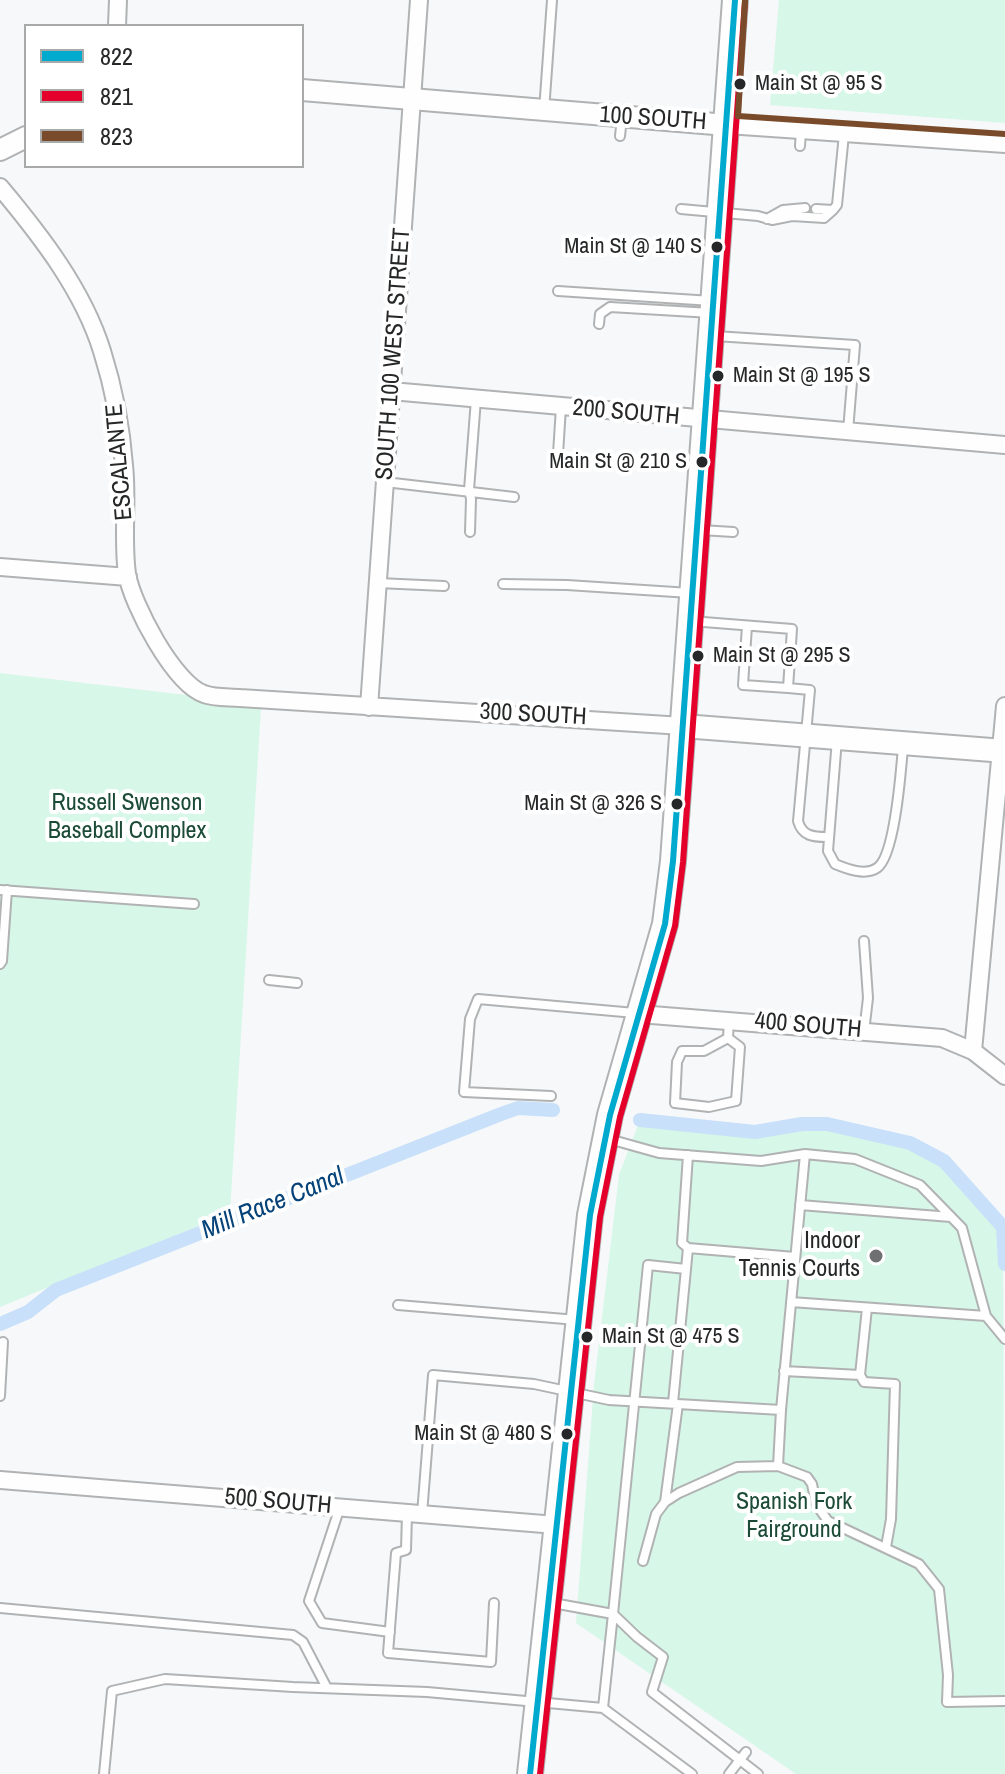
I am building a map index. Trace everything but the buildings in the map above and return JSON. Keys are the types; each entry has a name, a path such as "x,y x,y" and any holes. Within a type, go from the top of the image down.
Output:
{"main road":[{"path":"530,1774 590,1215 605,1137 665,924 673,861 735,0"},
{"name":"300 SOUTH","path":"683,726 1004,751"}],"street":[{"path":"117,24 118,0"},
{"name":"SOUTH 100 WEST STREET","path":"369,707 419,0"},
{"name":"100 SOUTH","path":"304,90 544,111 621,126 727,125 800,138 843,141 1005,144"},
{"path":"0,150 24,138"},
{"name":"ESCALANTE","path":"0,187 72,281 101,348 121,426 128,577"},
{"name":"200 SOUTH","path":"391,391 1005,445"},
{"path":"0,567 128,577"},
{"name":"300 SOUTH","path":"128,577 137,605 168,659 186,681 203,694 683,726"},
{"path":"973,1051 1004,751 1005,706"},
{"name":"400 SOUTH","path":"639,1014 942,1038 973,1051 1005,1076"},
{"name":"500 SOUTH","path":"0,1480 556,1525"}],"lane":[{"path":"544,111 552,0"},
{"path":"681,209 762,218 824,218 837,205 843,141"},
{"path":"762,218 783,210 805,208"},
{"path":"816,209 833,210"},
{"path":"558,291 855,345 848,431"},
{"path":"599,324 600,314 610,307 712,317"},
{"path":"470,532 469,490 476,399"},
{"path":"558,454 561,407"},
{"path":"385,481 514,497"},
{"path":"697,529 733,532"},
{"path":"378,583 444,586"},
{"path":"503,584 691,593"},
{"path":"689,621 792,629 788,688"},
{"path":"747,626 743,685 810,690 798,821 800,828 808,835 827,837"},
{"path":"837,738 828,851 835,864 859,872 874,870 886,855 896,810 904,743"},
{"path":"0,964 4,890 194,904"},
{"path":"864,941 868,998 864,1032"},
{"path":"269,980 297,983"},
{"path":"551,1096 464,1092 470,1019 478,999 639,1014"},
{"path":"728,1038 729,1019"},
{"path":"728,1038 740,1047 736,1101 709,1107 675,1103 677,1062 682,1051 704,1051 728,1038"},
{"path":"605,1137 659,1153 761,1161 805,1154 855,1159 920,1185 962,1228 986,1316 1005,1339"},
{"path":"778,1466 805,1154"},
{"path":"688,1155 682,1243 688,1248 795,1257"},
{"path":"800,1205 951,1217"},
{"path":"665,1502 688,1248"},
{"path":"603,1708 648,1265 686,1269"},
{"path":"791,1302 986,1316"},
{"path":"398,1305 577,1320"},
{"path":"867,1308 860,1375 864,1382 895,1384 891,1519 886,1547"},
{"path":"0,1396 3,1342"},
{"path":"784,1371 860,1375"},
{"path":"494,1603 491,1662 388,1653 396,1553 406,1550 415,1513 433,1375 534,1384 609,1400 781,1410"},
{"path":"643,1561 656,1514 665,1502 679,1493 737,1467 778,1466 807,1477 812,1484 816,1504 828,1521 919,1564 939,1589 948,1675 947,1702 1005,1701"},
{"path":"340,1507 309,1601 322,1623 390,1632"},
{"path":"548,1602 613,1614 663,1657 652,1692 743,1756 758,1774"},
{"path":"0,1608 293,1635 303,1642 327,1688"},
{"path":"104,1774 112,1691 165,1679 427,1692 603,1708 692,1774"},
{"path":"729,1774 743,1756"}],"green space":[{"path":"779,0 1005,0 1005,123 770,105"},
{"name":"Russell Swenson Baseball Complex","path":"0,673 186,695 195,701 261,708 230,1213 0,1307"},
{"name":"Spanish Fork Fairground","path":"640,1120 755,1132 802,1124 827,1124 910,1143 944,1161 1003,1227 1005,1774 796,1774 576,1623 594,1385 619,1175"}],"waterway":[{"name":"Mill Race Canal","path":"0,1324 28,1312 56,1290 501,1114 518,1108 553,1110"},
{"name":"Mill Race Canal","path":"640,1120 755,1132 802,1124 827,1124 910,1143 944,1161 1003,1227 1005,1264"}],"transit line":[{"name":"822","path":"530,1774 590,1215 610,1115 665,924 673,861 735,0"},
{"name":"821","path":"540,1774 600,1217 620,1117 675,926 683,862 745,1"},
{"name":"823","path":"745,1 738,116 1005,134"}],"place":[{"name":"Main St @ 95 S","path":"740,84"},
{"name":"Main St @ 140 S","path":"717,247"},
{"name":"Main St @ 195 S","path":"718,376"},
{"name":"Main St @ 210 S","path":"702,462"},
{"name":"Main St @ 295 S","path":"698,656"},
{"name":"Main St @ 326 S","path":"677,804"},
{"name":"Indoor Tennis Courts","path":"876,1256"},
{"name":"Main St @ 475 S","path":"587,1337"},
{"name":"Main St @ 480 S","path":"567,1434"}]}
